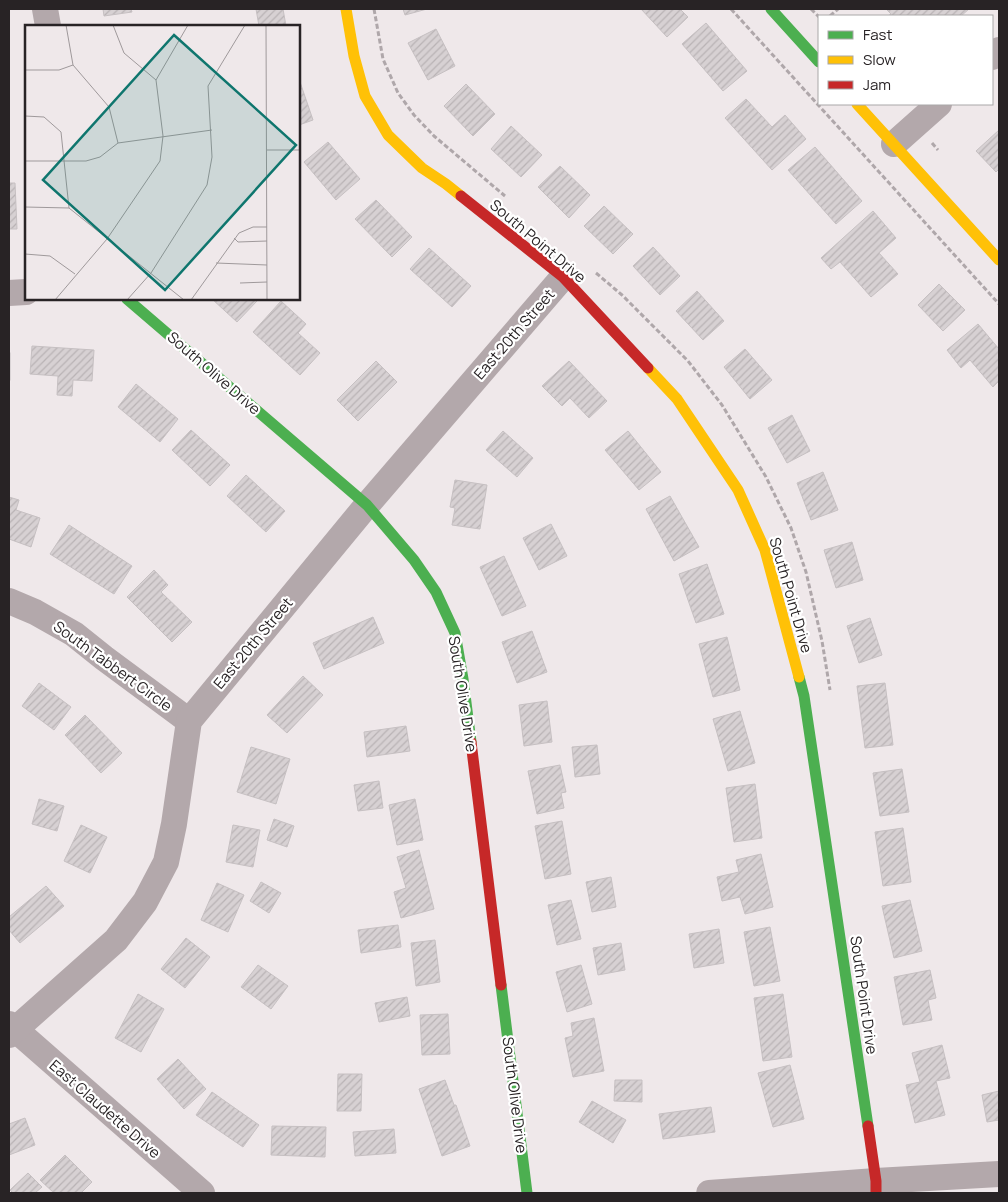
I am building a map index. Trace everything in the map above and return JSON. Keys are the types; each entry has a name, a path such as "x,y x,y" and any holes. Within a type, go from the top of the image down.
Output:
{"street":[{"path":"45,9 48,25"},
{"name":"South Point Drive","path":"346,9 354,56 365,96 388,135 422,168 446,184 563,277 677,399 738,490 765,550 804,696 876,1187"},
{"path":"771,9 818,61"},
{"path":"859,105 999,260"},
{"path":"894,144 938,105"},
{"name":"East 20th Street","path":"189,721 367,505 563,277"},
{"path":"9,293 25,292"},
{"name":"South Olive Drive","path":"129,300 367,505 414,560 436,592 455,633 463,679 527,1193"},
{"name":"South Tabbert Circle","path":"9,601 35,612 74,634 189,721"},
{"path":"11,1030 116,940 145,902 166,862 174,824 189,721"},
{"name":"East Claudette Drive","path":"11,1030 202,1193"},
{"path":"709,1193 876,1187 999,1174"}],"path":[{"path":"374,9 383,59 398,93 414,115 434,136 505,196"},
{"path":"731,9 818,105"},
{"path":"818,105 999,304"},
{"path":"593,270 622,295 688,361 722,405 766,477 791,528 806,572 822,641 830,694"}],"building":[{"path":"103,9 131,9 132,12 104,16"},
{"path":"256,9 283,9 286,25 259,25"},
{"path":"403,9 427,9 405,15"},
{"path":"641,9 680,9 688,17 667,37"},
{"path":"886,9 969,9 962,15 890,15 891,14"},
{"path":"706,23 747,71 723,91 682,44"},
{"path":"436,29 455,66 428,80 408,43"},
{"path":"300,82 313,120 300,125"},
{"path":"466,84 495,114 473,136 444,106"},
{"path":"746,99 772,127 785,115 806,139 772,170 725,118"},
{"path":"511,126 542,155 521,177 491,149"},
{"path":"999,130 999,169 996,172 976,151"},
{"path":"328,142 360,179 336,200 304,162"},
{"path":"815,147 862,201 836,224 788,170"},
{"path":"560,166 590,195 569,218 538,187"},
{"path":"9,183 15,183 17,229 9,229"},
{"path":"376,200 412,237 392,257 355,219"},
{"path":"604,206 633,234 613,254 584,226"},
{"path":"873,211 896,238 879,253 898,274 871,297 840,262 831,269 821,258"},
{"path":"653,247 680,276 660,295 633,266"},
{"path":"429,248 471,286 452,307 410,269"},
{"path":"939,284 965,310 943,331 918,305"},
{"path":"697,291 724,321 703,340 676,311"},
{"path":"213,300 256,300 237,322"},
{"path":"281,301 306,324 298,333 320,353 300,375 253,332"},
{"path":"978,324 999,349 999,381 993,387 970,360 961,368 947,350"},
{"path":"32,346 94,350 92,381 73,380 72,396 57,395 58,376 30,374"},
{"path":"745,349 772,380 750,399 724,367"},
{"path":"10,353 10,380 9,380"},
{"path":"376,361 397,382 358,421 337,400"},
{"path":"569,361 607,401 589,418 570,398 562,406 542,386"},
{"path":"136,384 178,419 160,442 118,407"},
{"path":"792,415 810,451 787,463 768,428"},
{"path":"191,430 230,465 210,486 172,450"},
{"path":"503,431 533,458 517,477 486,450"},
{"path":"628,431 661,472 639,490 605,450"},
{"path":"823,472 838,510 811,520 797,483"},
{"path":"246,475 285,511 266,532 227,496"},
{"path":"455,480 487,485 480,529 452,525 455,508 450,507"},
{"path":"670,496 699,547 674,561 646,509"},
{"path":"9,497 19,500 16,510 40,518 31,547 9,539"},
{"path":"551,524 567,556 539,570 523,538"},
{"path":"69,525 132,566 114,594 50,554"},
{"path":"852,542 863,580 836,588 824,550"},
{"path":"504,556 526,606 502,616 480,567"},
{"path":"707,564 724,614 696,623 679,574"},
{"path":"154,570 168,585 161,592 192,622 172,642 127,597"},
{"path":"373,617 384,643 324,669 313,643"},
{"path":"870,618 882,655 859,663 847,626"},
{"path":"532,631 547,672 517,683 502,642"},
{"path":"727,637 740,690 713,697 699,644"},
{"path":"303,676 323,695 287,733 267,715"},
{"path":"39,683 71,707 54,730 22,706"},
{"path":"885,683 893,745 865,748 857,686"},
{"path":"547,701 552,742 524,746 519,705"},
{"path":"740,711 755,763 728,771 713,719"},
{"path":"85,715 122,753 101,773 65,735"},
{"path":"406,726 410,751 367,757 364,732"},
{"path":"597,745 600,774 575,777 572,747"},
{"path":"251,747 290,759 276,804 237,792"},
{"path":"560,765 566,792 561,793 564,808 537,814 528,771"},
{"path":"902,769 909,812 880,816 873,773"},
{"path":"379,781 383,808 358,811 354,785"},
{"path":"755,784 762,838 734,842 726,788"},
{"path":"39,799 64,806 57,831 32,824"},
{"path":"415,799 423,840 397,845 389,805"},
{"path":"274,819 294,826 287,847 267,840"},
{"path":"562,821 571,874 545,879 535,826"},
{"path":"81,825 107,837 90,873 64,861"},
{"path":"233,825 260,830 253,867 226,862"},
{"path":"903,828 911,882 883,886 875,832"},
{"path":"419,850 434,909 401,918 394,892 406,888 397,857"},
{"path":"761,854 773,907 745,914 740,897 722,901 717,877 739,872 736,860"},
{"path":"611,877 616,907 592,912 586,882"},
{"path":"261,882 281,893 269,913 250,901"},
{"path":"217,883 244,895 228,932 201,920"},
{"path":"46,886 64,906 20,943 9,930 9,917"},
{"path":"571,900 581,939 557,945 548,905"},
{"path":"910,900 922,951 894,958 882,906"},
{"path":"398,925 401,947 361,953 358,930"},
{"path":"770,927 780,981 754,986 744,932"},
{"path":"719,929 724,963 694,968 689,934"},
{"path":"186,938 210,957 185,988 161,969"},
{"path":"435,940 440,982 416,986 411,943"},
{"path":"621,943 625,970 598,975 593,948"},
{"path":"258,965 288,986 271,1009 241,987"},
{"path":"581,965 592,1004 567,1012 556,972"},
{"path":"930,970 936,998 928,1000 932,1020 903,1025 894,977"},
{"path":"138,994 164,1009 141,1052 115,1038"},
{"path":"783,994 792,1057 763,1061 754,998"},
{"path":"407,997 410,1016 379,1022 375,1003"},
{"path":"448,1014 450,1054 422,1055 420,1015"},
{"path":"594,1018 604,1071 573,1077 565,1038 573,1036 571,1023"},
{"path":"942,1045 950,1078 936,1081 945,1115 915,1123 906,1085 920,1082 912,1053"},
{"path":"178,1059 206,1089 184,1109 157,1079"},
{"path":"790,1065 804,1119 773,1127 758,1073"},
{"path":"338,1074 362,1074 361,1111 337,1111"},
{"path":"445,1080 470,1146 442,1156 419,1089"},
{"path":"615,1080 642,1080 642,1102 614,1101"},
{"path":"999,1091 999,1120 987,1122 982,1095"},
{"path":"212,1092 259,1125 243,1147 196,1115"},
{"path":"592,1101 626,1120 613,1143 579,1122"},
{"path":"711,1107 715,1132 663,1139 659,1114"},
{"path":"25,1118 35,1145 9,1155 9,1124"},
{"path":"272,1126 326,1127 325,1157 271,1155"},
{"path":"394,1129 396,1153 355,1156 353,1132"},
{"path":"65,1155 92,1182 81,1193 54,1193 40,1180"},
{"path":"28,1173 42,1187 35,1193 13,1193 10,1190"}],"traffic: fast":[{"path":"771,9 818,61"},
{"path":"128,300 367,505 414,560 436,592 455,633 471,742"},
{"path":"799,677 804,696 868,1126"},
{"path":"501,985 527,1193"}],"traffic: slow":[{"path":"346,9 354,56 365,96 388,135 422,168 461,196"},
{"path":"858,105 999,260"},
{"path":"648,368 677,399 738,490 765,550 799,677"}],"traffic: jam":[{"path":"461,196 563,277 648,368"},
{"path":"471,742 501,985"},
{"path":"868,1126 876,1193"}]}
